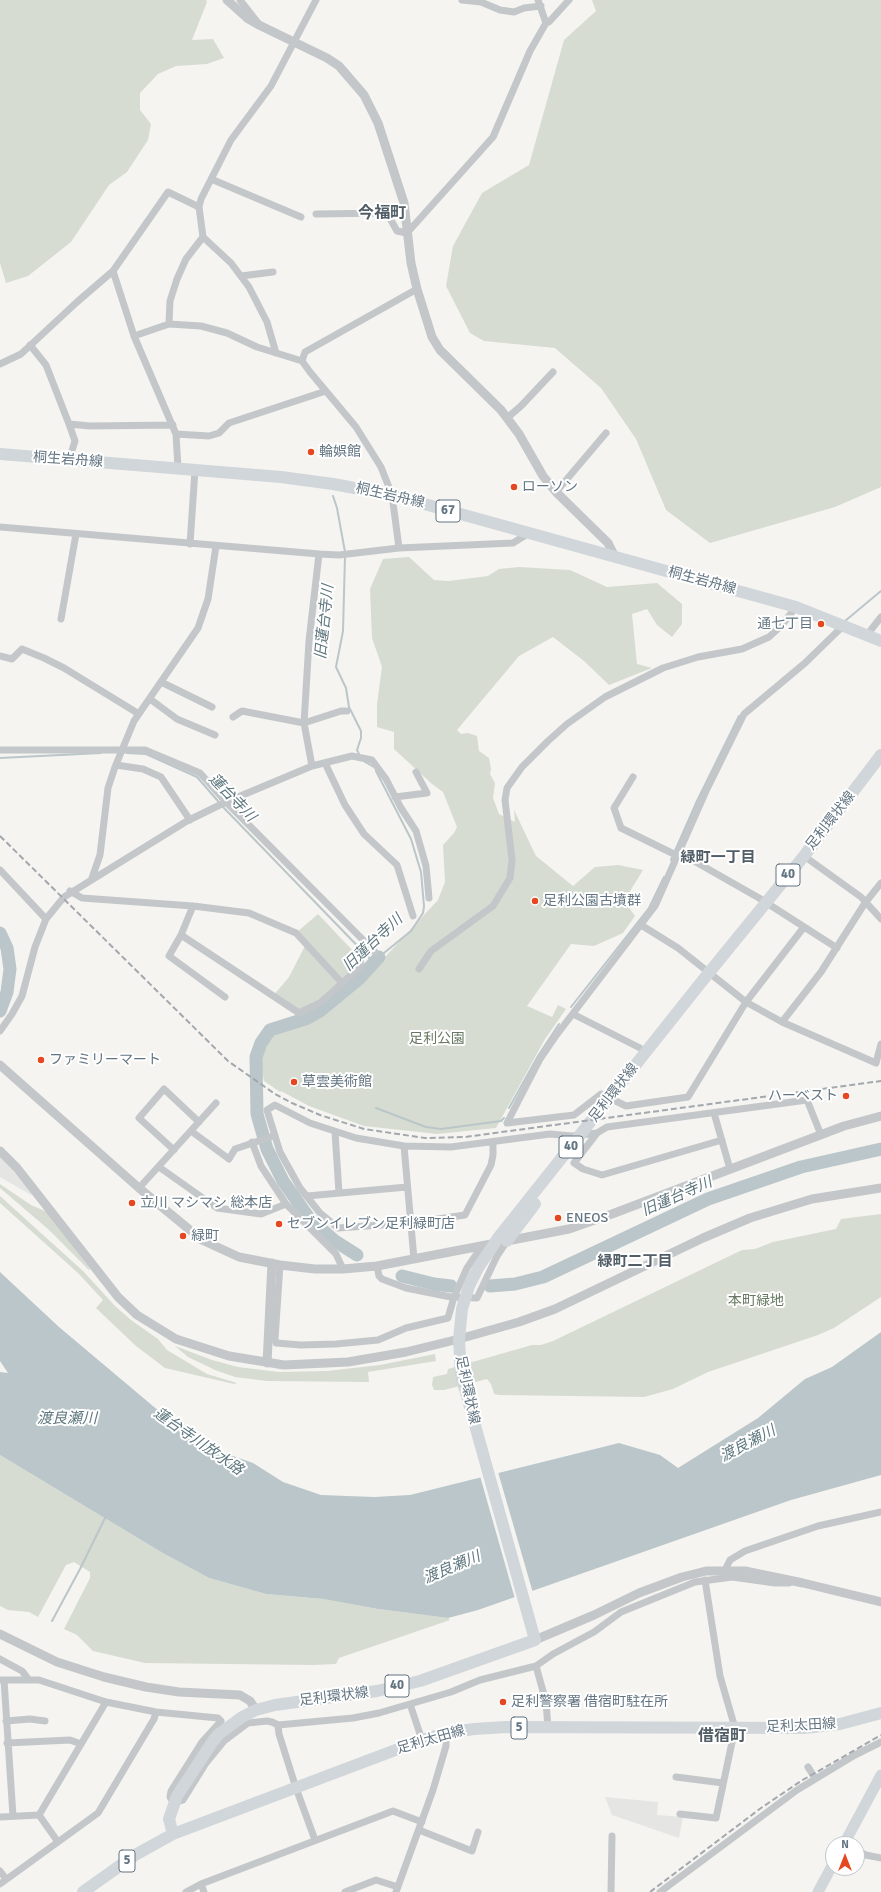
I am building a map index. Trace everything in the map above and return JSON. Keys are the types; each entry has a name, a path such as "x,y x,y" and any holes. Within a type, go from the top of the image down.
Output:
{"main road":[{"name":"桐生岩舟線","path":"0,454 309,480 392,495 796,607 881,641"},
{"name":"足利環状線","path":"173,1834 169,1819 174,1803 197,1763 216,1738 235,1721 256,1710 286,1703 377,1691 413,1682 535,1640 465,1392 459,1345 462,1309 472,1277 487,1254 693,993 804,856 881,755"},
{"path":"482,1246 591,1110 605,1097 618,1088 619,1094 610,1110 507,1241"},
{"name":"足利太田線","path":"83,1892 135,1855 173,1834 422,1740 446,1734 488,1728 820,1727 850,1722 881,1713"},
{"path":"848,1836 881,1775"},
{"path":"818,1892 827,1876"}],"street":[{"path":"227,0 247,18 294,43 327,58 339,66 364,95 378,123 404,203 411,263 417,289 426,322 440,350 507,418 542,476 556,492 608,543 615,557"},
{"path":"240,0 259,25"},
{"path":"276,353 267,322 241,276 226,258 204,237 200,207 201,199 231,140 271,86 316,0"},
{"path":"462,0 481,2 500,10 514,12 540,3 546,23"},
{"path":"407,233 493,137 530,51 546,23 549,22 569,0"},
{"path":"211,179 301,217"},
{"path":"0,364 21,354 113,271 168,192 200,207"},
{"path":"316,214 387,213 396,231 407,233"},
{"path":"169,324 170,301 186,259 204,237"},
{"path":"113,271 134,336 176,434 178,468"},
{"path":"241,276 273,272"},
{"path":"302,360 305,352 417,289"},
{"path":"134,336 169,324 201,326 227,333 276,353 302,360 356,427 381,467 392,495 399,548"},
{"path":"30,345 46,366 75,440 69,460"},
{"path":"507,418 521,406 553,372"},
{"path":"176,434 209,436 219,433 229,423 326,391"},
{"path":"69,424 90,426 172,425"},
{"path":"556,492 606,434"},
{"path":"190,544 195,470"},
{"path":"0,527 190,544 339,555 350,552 399,548 513,543 529,533"},
{"path":"60,619 76,534"},
{"path":"92,878 100,855 108,788 116,765 139,714 198,628 208,599 216,546"},
{"path":"312,766 304,723 309,641 319,554"},
{"path":"419,969 431,951 493,906 510,878 512,860 505,800 507,788 522,767 548,741 566,724 604,697 663,668 698,657 742,649 769,636 781,626 796,607"},
{"path":"867,635 881,617"},
{"path":"804,927 746,1002 688,1097 626,1106 601,1094 574,1115 507,1123 540,1059 655,906 676,854 744,714 805,663 844,625"},
{"path":"0,656 12,659 22,649 44,658 64,668 139,714"},
{"path":"162,682 212,707"},
{"path":"150,699 177,719 215,735"},
{"path":"233,717 242,711 304,723 347,710"},
{"path":"0,750 145,750 200,773 226,802 375,952"},
{"path":"0,1031 22,996 35,947 46,919 58,902 70,891 190,820 226,802 312,766 352,756 372,760 386,779 416,831 426,866 429,898"},
{"path":"325,763 345,805 364,834 397,865 413,916"},
{"path":"116,765 143,769 161,777 190,820"},
{"path":"395,797 427,793 416,772"},
{"path":"632,777 614,808 621,828 676,854 759,898 837,948"},
{"path":"804,856 861,897 881,919"},
{"path":"0,870 46,919"},
{"path":"782,1022 837,948 865,903 881,883"},
{"path":"70,891 82,898 193,906 249,912 296,933 342,983"},
{"path":"193,906 169,956 224,997"},
{"path":"641,925 678,948 746,1002 782,1022 876,1063 881,1044"},
{"path":"180,935 299,1013 320,1003 360,967 361,954 368,944"},
{"path":"573,1014 640,1048"},
{"path":"0,1065 139,1188 202,1240 239,1257 299,1267 343,1270 377,1266 551,1233 583,1224 820,1135 881,1116"},
{"path":"174,1150 139,1118 149,1106 164,1090 199,1122"},
{"path":"493,1142 491,1165 465,1215 410,1223 338,1228 320,1213 307,1196 280,1152 271,1136 267,1110 275,1105 310,1123 356,1138 404,1146 451,1147 550,1134 572,1136 597,1133 607,1128 807,1100 820,1135"},
{"path":"139,1188 216,1103"},
{"path":"714,1113 730,1169"},
{"path":"191,1131 229,1159 235,1149 271,1136"},
{"path":"335,1132 339,1193"},
{"path":"597,1133 574,1163 583,1169 602,1175 722,1140"},
{"path":"254,1142 261,1166 286,1204 336,1254 343,1270"},
{"path":"404,1146 414,1259"},
{"path":"0,1151 18,1168 118,1297 137,1315 176,1339 229,1356 267,1363 303,1365 348,1362 459,1345 555,1309 702,1238 750,1218 812,1199 881,1188"},
{"path":"159,1167 217,1208 261,1214 286,1204"},
{"path":"307,1196 408,1187"},
{"path":"377,1266 379,1276 392,1283 454,1298 476,1298 497,1256 507,1241"},
{"path":"276,1264 275,1339 279,1344 336,1344 378,1340 406,1328 448,1318 454,1298 471,1261 482,1246"},
{"path":"267,1363 276,1264"},
{"path":"725,1570 730,1560 745,1551 818,1526 881,1512"},
{"path":"535,1640 594,1615 628,1598 696,1572 725,1570 745,1571 881,1602"},
{"path":"13,1816 2,1680 42,1680 106,1702 156,1712 214,1717 221,1721 202,1742 171,1791 170,1797 174,1803 183,1800 214,1752 233,1733 252,1722 272,1722 278,1725 353,1718 410,1704 480,1680 536,1666 553,1654 594,1632 621,1612 705,1580 732,1577 775,1583 803,1583"},
{"path":"680,1814 716,1818 735,1728 720,1676 705,1580"},
{"path":"0,1634 57,1662 104,1677 146,1687 179,1692 240,1695 250,1701 256,1710"},
{"path":"0,1659 22,1672 29,1680"},
{"path":"536,1666 546,1702 548,1728"},
{"path":"39,1815 106,1702"},
{"path":"410,1704 422,1740"},
{"path":"0,1871 3,1881 98,1813 154,1719 156,1712"},
{"path":"6,1721 30,1719 46,1721"},
{"path":"278,1725 279,1734 296,1788 315,1840"},
{"path":"345,1892 376,1880 397,1890 422,1822 446,1746 446,1734"},
{"path":"7,1744 70,1740 81,1744"},
{"path":"660,1892 772,1808 815,1778 881,1742"},
{"path":"808,1767 815,1778"},
{"path":"676,1777 723,1783"},
{"path":"186,1892 201,1884 393,1811 422,1822"},
{"path":"39,1815 58,1842"},
{"path":"0,1817 39,1815"},
{"path":"419,1830 472,1852 478,1832"},
{"path":"611,1892 612,1836"},
{"path":"865,1855 881,1858"},
{"path":"201,1884 204,1892"}],"shaded area":[{"path":"0,1157 26,1185 32,1194 31,1195 0,1177"},
{"path":"605,1797 658,1802 657,1815 683,1817 679,1838 612,1815"}],"green space":[{"path":"0,0 206,0 207,2 192,40 213,39 224,58 207,64 176,66 158,74 140,93 140,110 151,124 148,140 127,172 109,185 71,242 28,276 6,283 0,263"},
{"path":"592,0 881,0 881,487 835,507 710,543 666,510 636,439 601,388 555,348 484,341 470,333 446,286 453,246 482,193 529,165 564,40 596,11"},
{"name":"足利公園","path":"409,557 434,580 449,581 488,576 499,569 519,567 570,570 607,587 657,583 682,604 682,624 672,637 657,625 647,609 632,614 637,664 652,668 609,685 584,661 553,637 519,656 457,730 461,734 468,733 477,736 479,751 489,758 491,769 490,774 495,783 493,798 499,814 515,822 514,810 536,856 573,886 595,867 618,865 643,870 624,901 635,916 623,933 594,946 571,944 527,1006 552,1017 558,1005 566,1009 545,1039 496,1128 437,1134 364,1126 309,1106 281,1091 280,1092 264,1081 261,1062 264,1047 276,1032 314,1018 273,996 289,977 306,944 296,933 318,914 372,971 438,900 445,882 443,845 454,833 457,827 443,792 432,784 394,749 394,732 377,727 377,704 382,667 372,638 370,589 383,559"},
{"path":"0,1184 31,1205 47,1212 90,1269 89,1270 48,1229 0,1188"},
{"path":"0,1196 83,1271 115,1306 131,1320 158,1339 167,1350 207,1374 237,1383 234,1384 165,1368 136,1346 96,1308 103,1300 78,1273 0,1203"},
{"name":"本町緑地","path":"881,1214 881,1297 834,1328 818,1335 708,1372 673,1389 644,1397 499,1395 494,1394 491,1384 487,1379 444,1390 434,1390 432,1385 433,1377 447,1374 448,1369 532,1345 541,1345 553,1341 742,1250 755,1249 773,1242 836,1229 841,1219"},
{"path":"175,1346 212,1360 238,1367 279,1372 327,1371 380,1365 435,1354 436,1361 368,1372 369,1382 267,1381 235,1377 215,1370 188,1357"},
{"path":"0,1455 161,1552 209,1578 266,1594 323,1599 378,1609 448,1618 450,1620 339,1658 336,1664 145,1663 93,1651 77,1635 64,1629 90,1578 90,1572 74,1562 66,1565 38,1617 29,1612 8,1610 0,1606"}],"water":[{"name":"渡良瀬川","path":"0,1272 59,1327 185,1433 216,1450 253,1463 283,1482 321,1495 374,1497 410,1495 619,1443 660,1455 678,1468 758,1418 805,1379 832,1367 881,1332 881,1475 791,1500 478,1610 448,1618 378,1609 323,1599 266,1594 209,1578 161,1552 0,1455 0,1372 8,1373 0,1361"}],"pier":[{"path":"498,1472 533,1593 515,1599 480,1476"}],"waterway":[{"name":"旧蓮台寺川","path":"333,496 337,508 345,552"},
{"name":"旧蓮台寺川","path":"345,556 343,631 336,667 346,688 349,707 361,731 361,738 357,750 360,756"},
{"path":"845,621 881,591"},
{"path":"671,860 697,801 739,716"},
{"name":"蓮台寺川","path":"0,758 101,753"},
{"name":"蓮台寺川","path":"127,753 146,754 197,777 224,808 373,962"},
{"name":"旧蓮台寺川","path":"365,762 374,767"},
{"name":"旧蓮台寺川","path":"376,771 411,839 421,872 424,906 423,913 411,931 379,957"},
{"path":"571,1007 649,908 664,877"},
{"name":"蓮台寺川放水路","path":"0,933 7,948 10,969 7,992 0,1011"},
{"name":"旧蓮台寺川","path":"357,1255 335,1241 309,1218 283,1181 267,1149 257,1114 256,1057 261,1043 270,1030 308,1018 320,1011 360,978 379,957"},
{"path":"509,1108 538,1056 559,1024"},
{"path":"376,1108 426,1127 441,1129 501,1121 504,1118"},
{"name":"旧蓮台寺川","path":"490,1286 515,1284 543,1277 708,1199 801,1167 881,1149"},
{"name":"旧蓮台寺川","path":"402,1276 434,1284 451,1286"},
{"path":"52,1621 106,1516"}],"railway":[{"path":"0,836 228,1061 275,1094 292,1103 320,1115 364,1129 425,1138 465,1137 881,1081"},
{"path":"650,1892 761,1808 801,1781 881,1735"}],"place":[{"name":"輪娯館","path":"311,452"},
{"name":"ローソン","path":"514,487"},
{"name":"通七丁目","path":"821,624"},
{"name":"足利公園古墳群","path":"535,901"},
{"name":"ファミリーマート","path":"41,1060"},
{"name":"草雲美術館","path":"294,1082"},
{"name":"ハーベスト","path":"846,1096"},
{"name":"立川 マシマシ 総本店","path":"132,1203"},
{"name":"ENEOS","path":"558,1218"},
{"name":"セブンイレブン足利緑町店","path":"279,1224"},
{"name":"緑町","path":"183,1236"},
{"name":"足利警察署 借宿町駐在所","path":"503,1702"}],"district":[{"name":"今福町","path":"382,214"},
{"name":"緑町一丁目","path":"718,858"},
{"name":"緑町二丁目","path":"635,1262"},
{"name":"借宿町","path":"722,1737"}]}
